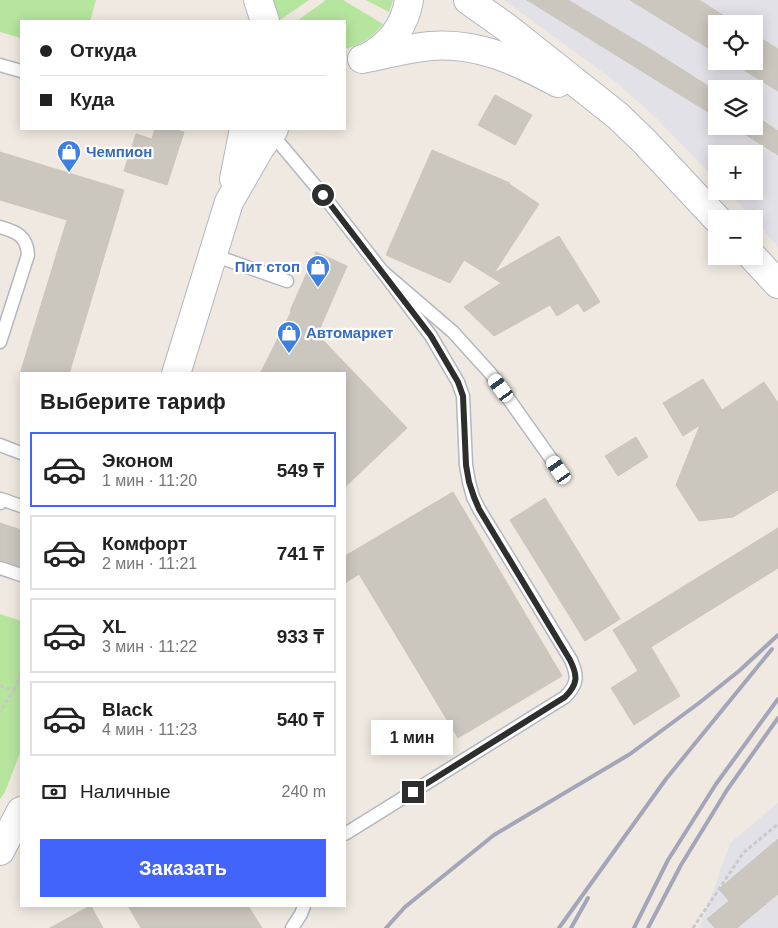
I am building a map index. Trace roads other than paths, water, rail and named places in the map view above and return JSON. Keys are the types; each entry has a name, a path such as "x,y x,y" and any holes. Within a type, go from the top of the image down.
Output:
{"main road":[{"path":"352,63 369,56 393,36 405,15 409,0"},
{"path":"468,0 506,27 618,116 709,210"},
{"path":"352,63 430,46 470,48 498,55 524,65 618,116"},
{"path":"177,372 229,202 244,130"},
{"path":"229,202 255,157 273,131"},
{"path":"760,265 778,284"},
{"path":"0,851 20,813"}],"lane":[{"path":"0,66 20,71"},
{"path":"273,131 431,336 458,382 463,396 466,465 474,497 479,509 575,669 576,680 572,690 565,697 346,833"},
{"path":"0,227 18,233 24,239 28,255 0,342"},
{"path":"213,255 287,282"},
{"path":"382,271 453,332 491,374 559,470"},
{"path":"0,445 20,452"},
{"path":"0,500 20,506"},
{"path":"0,568 20,575"},
{"path":"292,928 304,907"}],"railway":[{"path":"386,928 405,907 494,835 630,754 739,671 778,635"},
{"path":"559,928 666,779 772,649"},
{"path":"634,928 668,860 716,784 778,699"},
{"path":"648,928 681,865 727,790 778,718"},
{"path":"571,928 588,898"}],"place":[{"name":"Чемпион","path":"69,173"},
{"name":"Пит стоп","path":"318,288"},
{"name":"Автомаркет","path":"289,354"}]}
